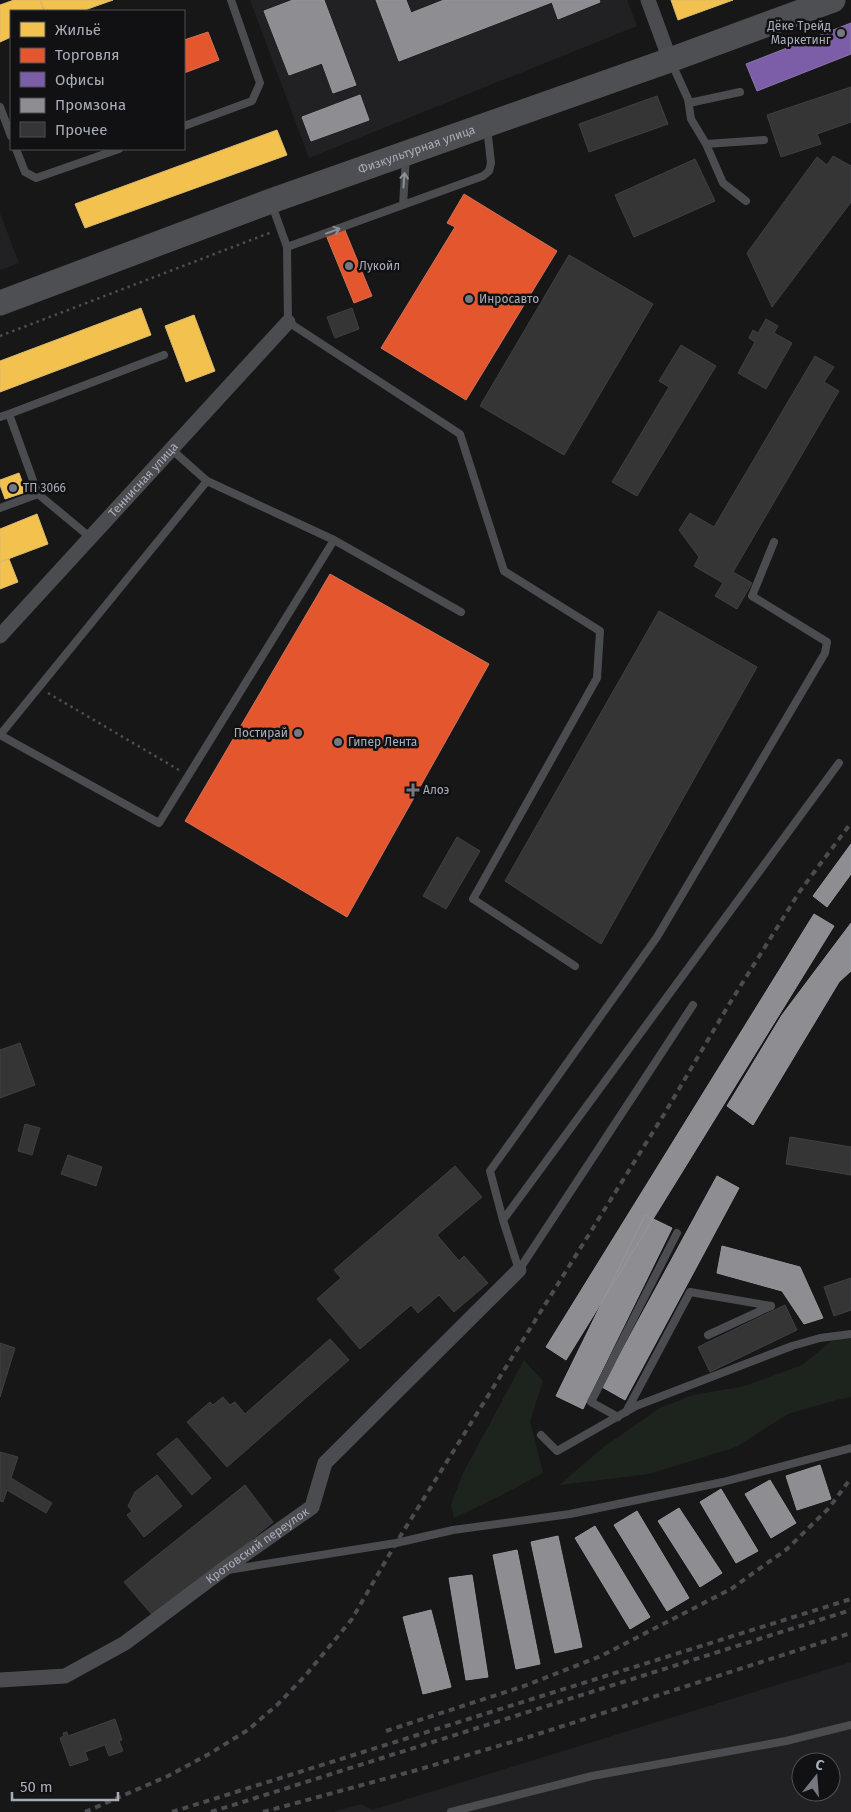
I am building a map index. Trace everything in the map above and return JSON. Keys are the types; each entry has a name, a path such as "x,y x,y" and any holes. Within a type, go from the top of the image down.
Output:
{"main road":[{"name":"Физкультурная улица","path":"0,303 271,201 670,60 833,0"}],"street":[{"path":"648,0 670,60"},
{"name":"Теннисная улица","path":"0,636 92,538 288,322"},
{"name":"Кротовский переулок","path":"0,1680 65,1676 125,1643 221,1571 312,1507 325,1463 519,1270"}],"lane":[{"path":"185,126 252,101 260,82 231,0"},
{"path":"670,60 689,103 691,119 706,144 723,183 746,201"},
{"path":"689,103 740,92"},
{"path":"0,107 10,133"},
{"path":"287,247 483,176 489,171 491,164 487,125"},
{"path":"706,144 764,140"},
{"path":"16,150 25,172 36,178 116,150"},
{"path":"403,205 406,154"},
{"path":"271,201 287,247 288,322 460,434 504,571 600,631 597,678 473,899 575,966"},
{"path":"0,417 164,355"},
{"path":"9,414 38,494 92,538"},
{"path":"171,449 207,481 334,540 461,612"},
{"path":"207,481 0,735 159,823 334,540"},
{"path":"0,508 38,494"},
{"path":"519,1270 490,1171 657,937 825,653 827,642 752,596 774,542"},
{"path":"503,1220 839,763"},
{"path":"519,1270 693,1005"},
{"path":"618,1416 592,1402 678,1233"},
{"path":"626,1412 690,1292 770,1306 708,1336"},
{"path":"541,1435 557,1451 636,1406 792,1346 820,1338 851,1334"},
{"path":"221,1571 396,1543 453,1530 570,1514 723,1482 851,1448"},
{"path":"451,1812 592,1776 786,1740 851,1725"}],"path":[{"path":"0,336 281,229"},
{"path":"39,688 188,776"}],"shaded area":[{"path":"250,0 627,0 637,26 309,158"},
{"path":"0,213 19,263 0,270"},
{"path":"835,1338 851,1338 851,1397 788,1414 736,1447 649,1474 559,1485 605,1446 660,1408 693,1395 745,1386 802,1365"},
{"path":"524,1360 543,1381 530,1421 543,1473 454,1518 451,1505 462,1475"},
{"path":"851,1662 851,1812 333,1812 361,1804 372,1810"}],"building: Жильё":[{"path":"14,0 40,0 44,10 10,10 10,37 0,42 0,5"},
{"path":"40,0 113,0 85,10 45,10"},
{"path":"671,0 733,0 678,20"},
{"path":"277,130 287,155 85,228 75,204"},
{"path":"141,308 151,335 0,392 0,361"},
{"path":"194,315 215,371 186,382 165,326"},
{"name":"ТП 3066","path":"19,473 26,492 5,499 0,480"},
{"path":"37,514 48,544 0,562 0,529"},
{"path":"9,559 18,582 0,589 0,562"}],"building: Торговля":[{"path":"208,32 219,60 185,73 185,40"},
{"name":"Инросавто","path":"464,194 557,251 466,400 381,348 455,227 447,223"},
{"name":"Лукойл","path":"344,228 372,296 354,303 326,235"},
{"name":"Гипер Лента","path":"330,574 489,664 347,917 185,821"}],"building: Офисы":[{"path":"851,23 851,54 757,91 746,64"}],"building: Промзона":[{"path":"293,0 324,0 356,85 333,93 322,63 289,75 264,11"},
{"path":"376,0 406,0 411,13 444,0 599,0 600,2 558,19 552,2 399,61"},
{"path":"360,95 369,120 311,141 302,117"},
{"path":"851,844 851,874 827,907 813,896"},
{"path":"814,914 834,926 566,1360 546,1347"},
{"path":"851,923 851,971 839,982 753,1125 727,1106 782,1015"},
{"path":"717,1176 739,1188 625,1400 602,1387"},
{"path":"645,1215 672,1228 583,1409 556,1396"},
{"path":"722,1246 800,1267 823,1318 804,1324 782,1291 717,1273"},
{"path":"820,1465 831,1499 797,1510 786,1476"},
{"path":"770,1480 796,1523 771,1538 745,1494"},
{"path":"721,1489 758,1551 736,1563 700,1502"},
{"path":"679,1508 722,1573 700,1587 658,1521"},
{"path":"637,1511 689,1598 667,1611 614,1525"},
{"path":"595,1526 650,1617 630,1629 575,1538"},
{"path":"558,1536 582,1647 555,1653 531,1542"},
{"path":"517,1550 540,1664 516,1669 493,1555"},
{"path":"472,1575 488,1677 466,1680 449,1578"},
{"path":"431,1610 451,1687 423,1694 403,1617"}],"building: Прочее":[{"path":"851,87 851,122 817,134 821,144 781,157 767,115"},
{"path":"657,96 668,124 589,152 579,124"},
{"path":"833,156 851,166 851,202 772,307 747,253 817,157 827,165"},
{"path":"695,159 715,201 634,237 615,195"},
{"path":"569,255 653,304 564,455 480,406"},
{"path":"352,308 359,329 335,338 327,317"},
{"path":"766,319 778,326 774,333 792,343 766,389 738,373 755,342 749,338 753,330 758,333"},
{"path":"681,345 716,366 637,496 612,482 669,387 659,381"},
{"path":"815,356 834,367 824,382 839,391 733,572 752,583 737,609 715,596 723,583 694,566 699,557 679,530 690,513 714,527"},
{"path":"659,611 757,667 601,944 505,881"},
{"path":"457,837 480,851 446,909 423,896"},
{"path":"20,1043 35,1085 0,1098 0,1050"},
{"path":"25,1124 40,1128 32,1155 18,1151"},
{"path":"790,1137 851,1147 851,1175 786,1164"},
{"path":"68,1155 102,1167 96,1186 61,1174"},
{"path":"455,1166 482,1197 437,1235 459,1261 464,1256 488,1283 454,1312 439,1295 418,1313 411,1305 360,1349 317,1299 341,1278 334,1270"},
{"path":"851,1278 851,1310 834,1316 824,1287"},
{"path":"785,1305 797,1330 710,1372 698,1347"},
{"path":"330,1339 349,1360 227,1467 187,1422 210,1402 213,1405 223,1397 230,1405 235,1402 245,1414"},
{"path":"0,1343 15,1348 0,1397"},
{"path":"177,1438 211,1478 192,1495 157,1454"},
{"path":"0,1452 18,1457 11,1478 52,1503 46,1513 7,1490 3,1502 0,1501"},
{"path":"157,1475 182,1506 144,1537 127,1515 132,1511 128,1506 135,1492"},
{"path":"245,1485 273,1522 155,1618 124,1582"},
{"path":"115,1719 122,1740 119,1741 123,1751 109,1756 105,1745 85,1752 88,1760 70,1766 60,1738 64,1736 63,1733 67,1732 68,1736"}],"railway":[{"path":"85,1812 168,1776 248,1730 278,1704 305,1676 352,1619 396,1543 663,1116 728,1006 800,891 851,823"},
{"path":"386,1731 524,1686 601,1656 731,1589 787,1549 829,1508 851,1478"},
{"path":"172,1812 851,1599"},
{"path":"211,1812 851,1610"},
{"path":"263,1812 532,1736 851,1633"}],"place":[{"name":"Дёке Трейд Маркетинг","path":"841,33"},
{"name":"Лукойл","path":"349,266"},
{"name":"Инросавто","path":"469,299"},
{"name":"ТП 3066","path":"13,488"},
{"name":"Постирай","path":"298,733"},
{"name":"Гипер Лента","path":"338,742"},
{"name":"Алоэ","path":"413,790"}]}
